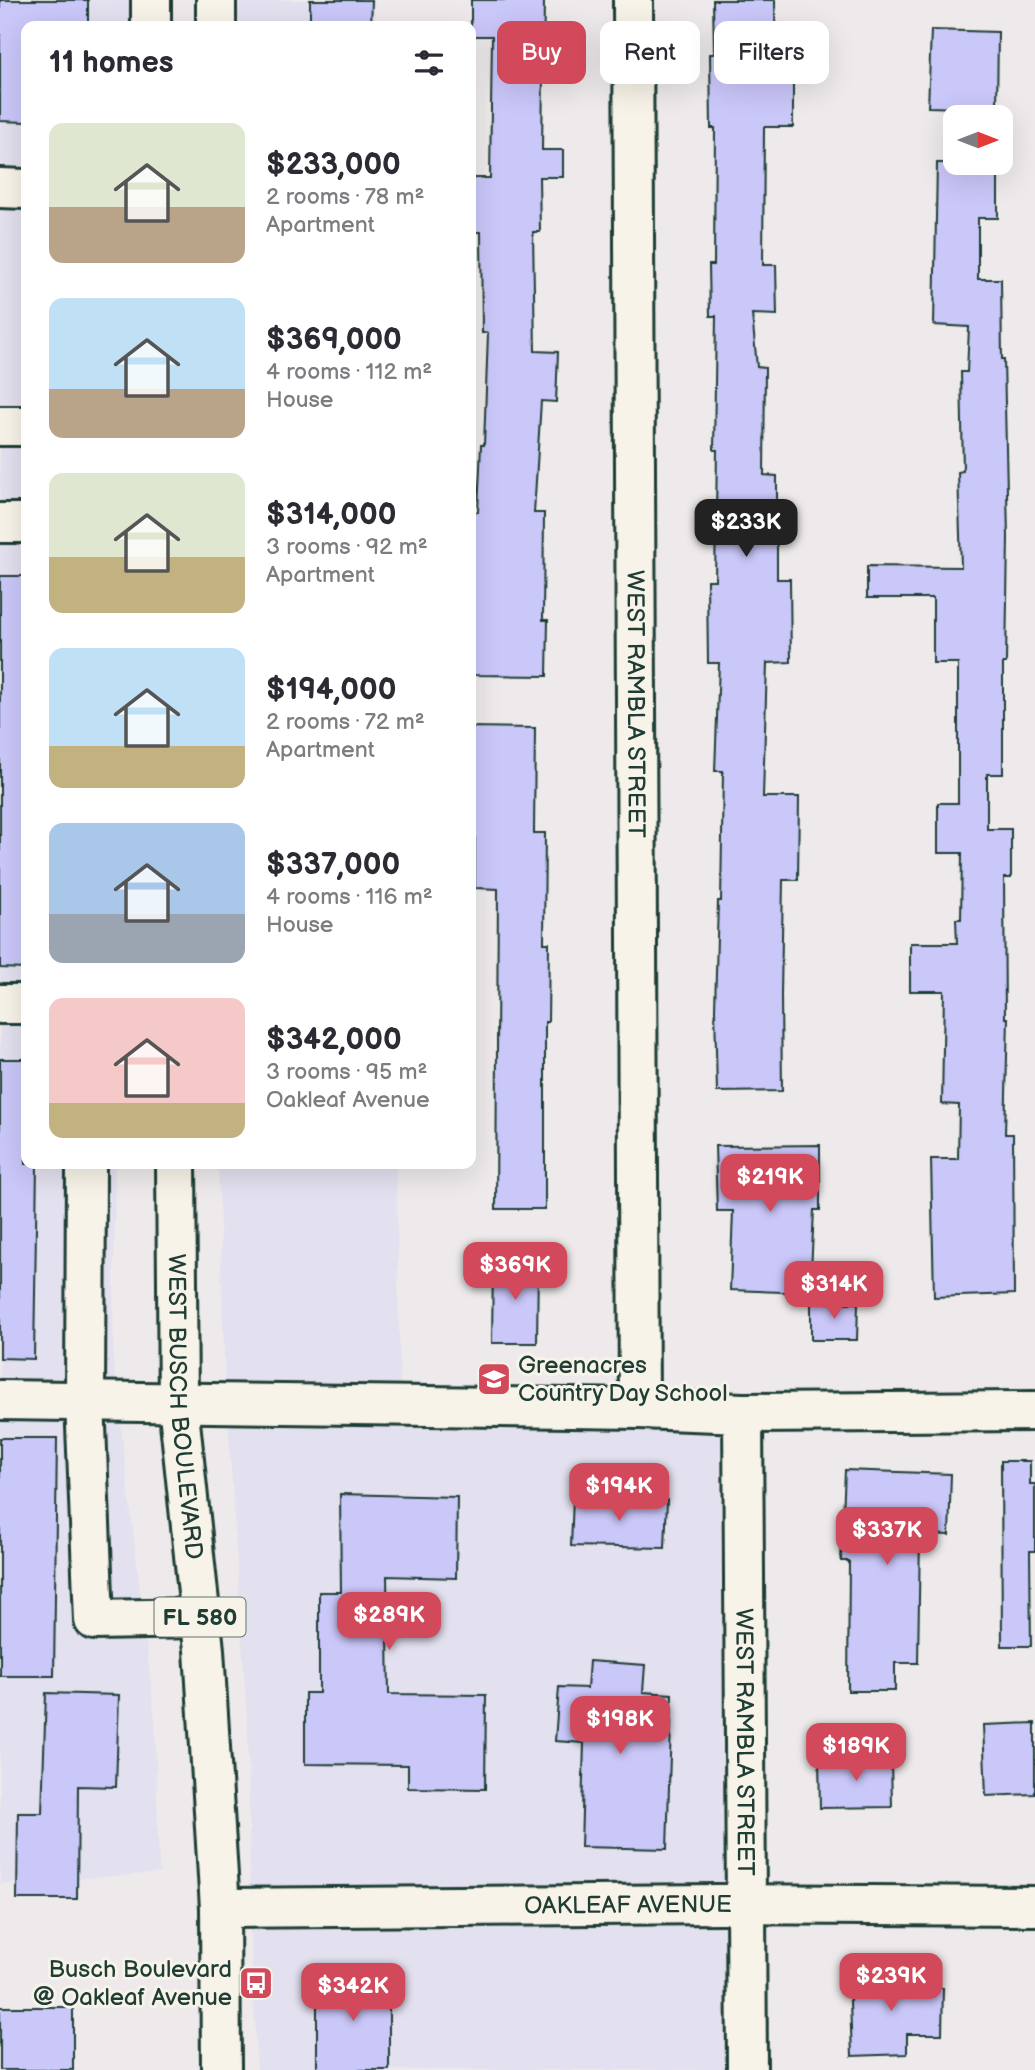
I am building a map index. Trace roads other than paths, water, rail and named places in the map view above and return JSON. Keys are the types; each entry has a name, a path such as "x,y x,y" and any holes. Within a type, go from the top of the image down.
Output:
{"street":[{"path":"151,0 151,21"},
{"path":"216,0 216,21"},
{"name":"WEST RAMBLA STREET","path":"633,0 639,1409"},
{"path":"0,188 21,189"},
{"path":"0,426 21,426"},
{"path":"0,523 21,523"},
{"path":"0,1004 21,1004"},
{"path":"86,1169 85,1402 94,1620 200,1618"},
{"name":"WEST BUSCH BOULEVARD","path":"176,1169 178,1403 200,1618 220,1908 221,2070"},
{"path":"0,1400 639,1409 743,1413 1035,1411"},
{"name":"WEST RAMBLA STREET","path":"743,1413 747,2070"},
{"name":"OAKLEAF AVENUE","path":"220,1908 748,1904 1035,1906"}],"place":[{"name":"Greenacres Country Day School","path":"494,1379"},
{"name":"Busch Boulevard @ Oakleaf Avenue","path":"256,1983"}]}
